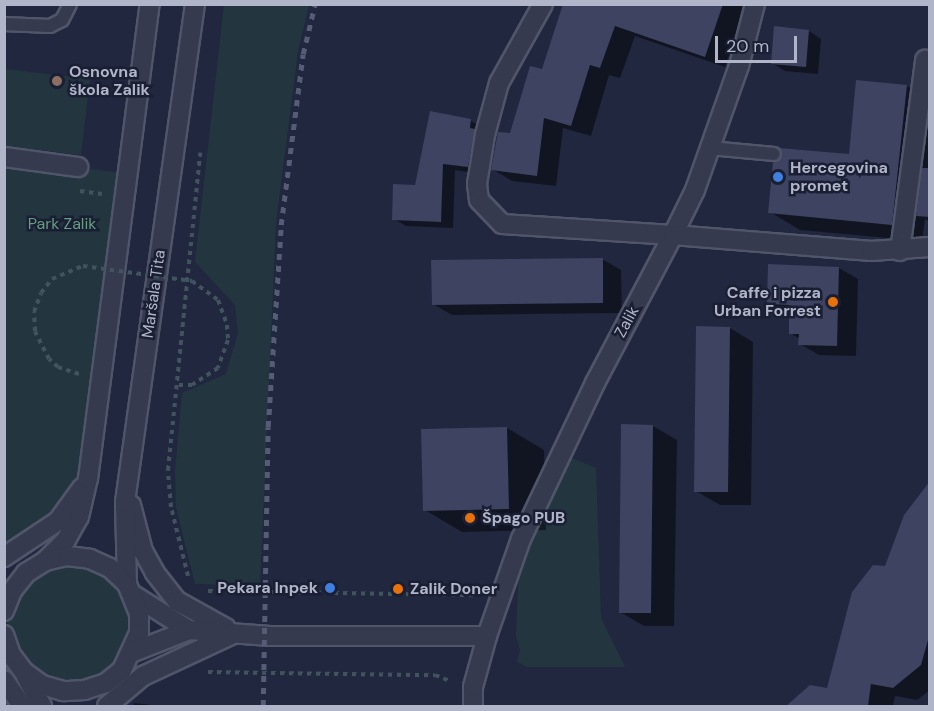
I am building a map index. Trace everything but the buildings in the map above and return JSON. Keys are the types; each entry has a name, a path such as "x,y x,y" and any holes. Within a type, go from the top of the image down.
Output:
{"street":[{"path":"4,585 45,561 66,540 79,517 88,479 150,4"},
{"name":"Maršala Tita","path":"133,652 139,633 139,613 129,589 127,490 195,4"},
{"path":"543,4 499,82 484,145 477,184 479,200 502,224 900,251 930,247"},
{"name":"Zalik","path":"473,706 473,687 487,636 521,539 595,383 673,234 710,148 755,4"},
{"path":"900,251 925,60"},
{"path":"4,157 78,167"},
{"path":"4,557 58,521 88,479"},
{"path":"127,490 143,551 155,573 177,601 236,633"},
{"path":"45,561 67,556 90,559 110,568 129,589 189,630"},
{"path":"4,611 12,591 26,573"},
{"path":"85,706 106,682 122,670 133,652 189,630 236,633 487,636"},
{"path":"107,706 143,676 236,633"},
{"path":"4,635 8,652 24,672 42,706"},
{"path":"24,672 42,685 63,691 85,690 106,682"},
{"path":"4,680 22,706"}],"lane":[{"path":"4,24 50,26 62,20 70,4"},
{"path":"710,148 774,154"}],"path":[{"path":"189,580 171,507 169,479 176,385 201,146"},
{"path":"70,189 102,194 101,205"},
{"path":"92,273 93,261"},
{"path":"79,374 58,367 49,359 35,331 34,312 41,292 52,279 83,266 192,281 218,300 227,325 222,361 205,379 176,385"},
{"path":"78,385 80,363"},
{"path":"201,671 435,675 448,678 456,688"}],"green space":[{"path":"224,5 309,5 298,51 276,223 260,586 195,584 176,507 175,471 182,393 226,374 238,333 235,305 195,262"},
{"path":"5,69 90,79 81,155 5,146"},
{"name":"Park Zalik","path":"5,157 128,174 88,479 58,521 5,557"},
{"path":"567,456 596,468 601,618 625,667 527,667 517,662 520,650 516,636 519,566"},
{"path":"63,560 117,577 135,611 131,649 105,678 65,688 27,671 7,635 7,613 26,577"}],"railway":[{"path":"263,706 268,427 281,225 303,54 315,4"}],"place":[{"name":"Osnovna škola Zalik","path":"57,81"},
{"name":"Hercegovina promet","path":"778,177"},
{"name":"Caffe i pizza Urban Forrest","path":"833,302"},
{"name":"Špago PUB","path":"470,518"},
{"name":"Pekara Inpek","path":"330,588"},
{"name":"Zalik Doner","path":"398,589"}]}
